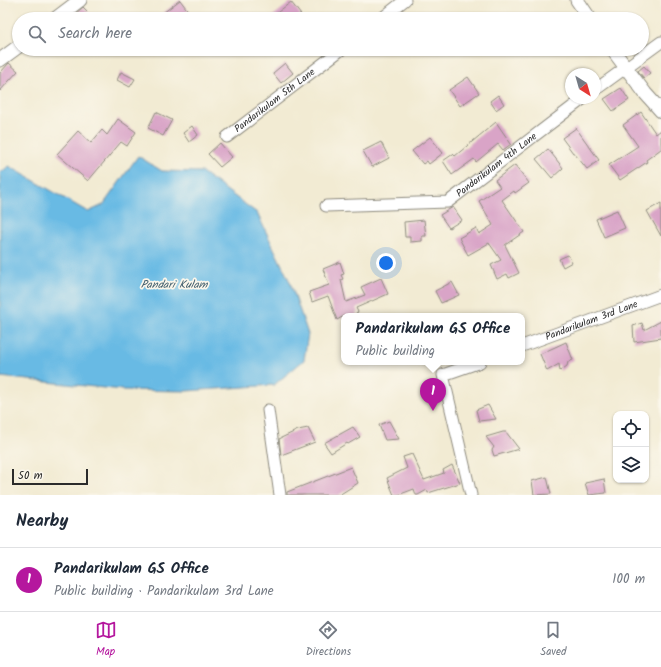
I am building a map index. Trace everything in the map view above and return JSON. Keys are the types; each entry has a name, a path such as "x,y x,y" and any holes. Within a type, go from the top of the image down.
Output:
{"street":[{"path":"64,12 80,0"},
{"path":"389,12 405,0"},
{"path":"577,0 585,12"},
{"path":"649,50 661,42"},
{"path":"0,60 12,51"},
{"name":"Pandarikulam 5th Lane","path":"227,137 333,56"},
{"path":"617,56 661,111"},
{"path":"601,85 641,56"},
{"name":"Pandarikulam 4th Lane","path":"326,206 448,202 576,104"},
{"name":"Pandarikulam 3rd Lane","path":"525,345 661,295"},
{"path":"471,365 443,375 471,495"},
{"path":"268,410 280,495"}],"water":[{"name":"Pandari Kulam","path":"138,156 162,171 202,172 257,213 290,282 308,334 304,360 274,385 186,391 123,390 0,377 0,173 9,166 88,212 103,205"}],"building":[{"path":"180,0 189,12 164,12"},
{"path":"291,2 299,12 278,12"},
{"path":"83,7 88,12 77,12"},
{"path":"9,63 18,71 0,91 0,73"},
{"path":"285,63 293,73 281,83 273,73"},
{"path":"644,66 650,73 644,78 638,71"},
{"path":"121,72 135,79 130,87 117,80"},
{"path":"468,77 479,93 460,106 449,90"},
{"path":"621,88 629,100 613,111 604,99"},
{"path":"498,95 504,104 496,110 490,101"},
{"path":"156,112 172,120 163,136 148,128"},
{"path":"641,112 656,134 661,130 661,149 646,160 647,162 620,180 609,165 638,146 623,125"},
{"path":"118,119 136,132 127,146 121,142 88,181 57,154 78,131 91,143 102,130 107,135"},
{"path":"496,122 511,144 503,150 498,144 476,162 474,159 452,175 443,161 453,154 455,156"},
{"path":"192,126 198,135 189,142 183,133"},
{"path":"576,128 599,160 587,169 562,138"},
{"path":"430,137 443,153 429,164 427,161 423,164 412,151"},
{"path":"381,142 389,158 372,167 363,151"},
{"path":"220,143 232,157 220,167 208,154"},
{"path":"548,149 563,168 552,178 536,159"},
{"path":"515,165 529,183 515,193 514,191 502,200 524,232 505,245 519,273 509,278 507,274 497,279 491,265 501,260 489,243 468,255 459,238 476,228 479,234 493,225 479,201 500,187 495,180"},
{"path":"661,203 661,236 647,211"},
{"path":"453,207 462,220 449,228 440,215"},
{"path":"617,210 625,228 604,237 596,219"},
{"path":"424,220 426,236 422,236 422,241 410,242 410,237 405,237 404,222"},
{"path":"568,255 572,262 563,267 559,259"},
{"path":"340,262 344,274 341,275 343,279 341,280 346,302 365,295 361,287 381,278 388,294 356,308 358,312 356,313 341,313 341,318 337,320 328,296 312,302 309,292 329,285 323,269"},
{"path":"452,282 459,295 441,303 435,291"},
{"path":"661,321 661,338 634,342 633,326 642,323 644,330"},
{"path":"566,342 573,360 568,362 567,366 560,371 559,364 547,371 540,354"},
{"path":"488,405 496,419 479,421 476,410"},
{"path":"389,421 399,439 385,440 379,425"},
{"path":"353,427 360,437 331,453 324,443"},
{"path":"308,428 315,442 281,455 279,439 298,430"},
{"path":"506,432 519,449 494,456 492,450 494,447 486,437"},
{"path":"412,454 424,480 444,473 443,470 452,465 460,483 428,493 427,490 418,495 416,495 414,489 394,495 387,478 407,468 403,457"},
{"path":"351,467 358,483 339,495 287,495 287,492"},
{"path":"547,477 551,494 534,495 532,481"},
{"path":"604,479 606,493 589,495 585,483"}],"place":[{"name":"Pandarikulam GS Office","path":"433,411"}]}
